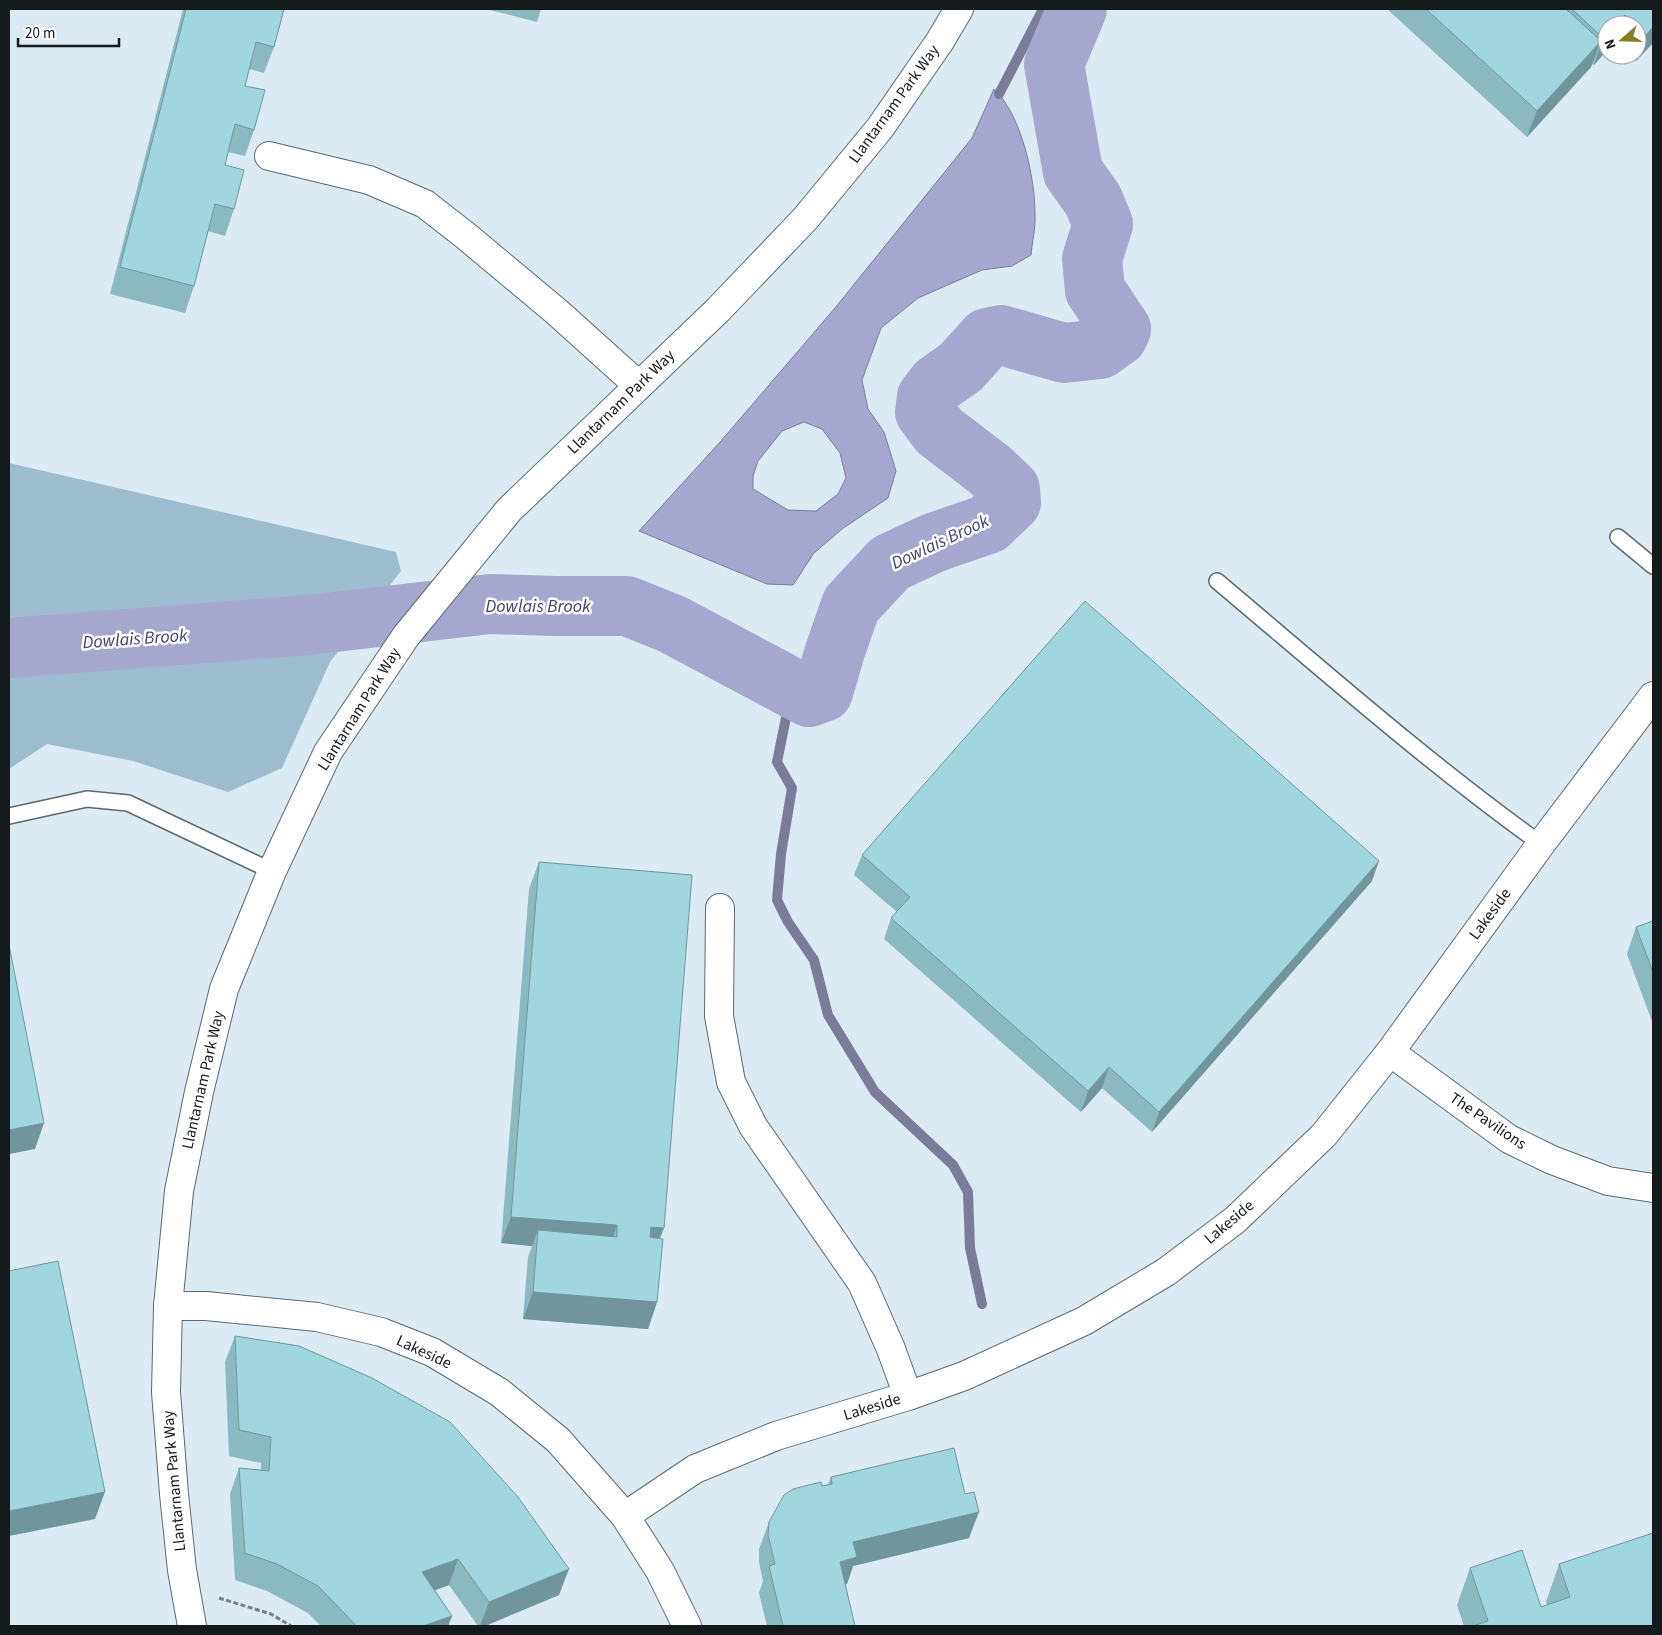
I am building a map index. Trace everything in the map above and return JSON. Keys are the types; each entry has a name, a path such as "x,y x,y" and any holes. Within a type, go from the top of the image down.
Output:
{"street":[{"name":"Llantarnam Park Way","path":"192,1626 174,1494 166,1392 168,1306 179,1191 199,1092 224,988 272,871 328,752 406,636 509,510 718,310 805,219 880,128 959,9"},
{"path":"269,156 370,180 425,204 549,306 638,385"},
{"name":"Lakeside","path":"625,1516 695,1469 776,1436 908,1396 964,1376 1084,1321 1166,1272 1235,1220 1324,1135 1390,1052 1541,844 1653,696"},
{"path":"720,908 719,1016 731,1082 753,1126 862,1283 891,1349 908,1396"},
{"name":"The Pavilions","path":"1390,1052 1509,1139 1552,1160 1608,1181 1653,1188"},
{"name":"Lakeside","path":"168,1306 206,1306 318,1317 381,1332 432,1352 498,1392 558,1440 625,1516 660,1571 686,1626"}],"lane":[{"path":"1618,538 1653,566"},
{"path":"1217,581 1412,745 1505,819 1541,844"},
{"path":"9,816 87,799 128,803 272,871"}],"path":[{"path":"186,1593 226,1600 271,1614 292,1626"}],"shaded area":[{"path":"994,89 1004,100 1012,114 1025,147 1034,198 1035,218 1031,255 1012,266 982,270 918,298 881,328 862,380 868,409 884,432 896,471 888,498 842,529 814,553 793,585 767,584 639,531 721,441 835,308 972,138","holes":["804,422 822,429 840,453 846,478 838,494 816,511 788,510 753,489 753,476 758,461 782,431"]},
{"path":"9,463 396,552 401,571 330,662 282,768 228,792 133,761 47,744 9,769"}],"building":[{"path":"186,9 284,9 274,47 256,42 245,86 265,90 254,130 235,124 225,165 244,170 234,209 215,204 194,286 120,267"},
{"path":"1426,9 1566,9 1597,37 1597,45 1537,111"},
{"path":"1572,9 1653,9 1653,27 1647,34 1647,15 1597,15 1597,32"},
{"path":"1085,601 1379,861 1159,1112 1109,1067 1088,1091 891,918 910,897 862,855"},
{"path":"539,862 692,875 664,1228 651,1227 650,1237 663,1239 657,1302 533,1292 538,1230 617,1237 617,1225 511,1217"},
{"path":"1653,921 1653,972 1636,927"},
{"path":"9,945 44,1123 9,1130"},
{"path":"58,1261 105,1492 9,1511 9,1271"},
{"path":"235,1336 299,1346 372,1378 450,1422 518,1497 569,1569 489,1602 458,1559 422,1572 452,1616 423,1626 356,1626 318,1586 277,1564 245,1553 239,1468 269,1471 271,1437 239,1430"},
{"path":"954,1448 965,1494 974,1492 979,1512 853,1542 857,1557 840,1562 855,1626 783,1626 769,1566 775,1564 768,1535 769,1522 784,1495 793,1489 821,1482 822,1486 832,1484 831,1477"},
{"path":"1653,1533 1653,1626 1473,1626 1488,1621 1470,1568 1522,1550 1541,1607 1570,1597 1559,1564"}],"waterway":[{"path":"999,94 1043,9"},
{"name":"Dowlais Brook","path":"9,648 309,625 490,604 627,606 672,624 809,697 823,692 851,605 890,563 933,543 988,524 1011,502 1010,489 990,470 939,431 925,412 927,397 937,384 961,367 987,338 1001,335 1064,353 1100,349 1118,336 1121,329 1095,290 1092,259 1103,224 1093,200 1073,172 1054,64 1077,9"},
{"path":"792,688 777,762 792,788 781,854 777,900 788,922 814,960 828,1015 875,1092 953,1165 968,1192 970,1248 982,1304"}]}
